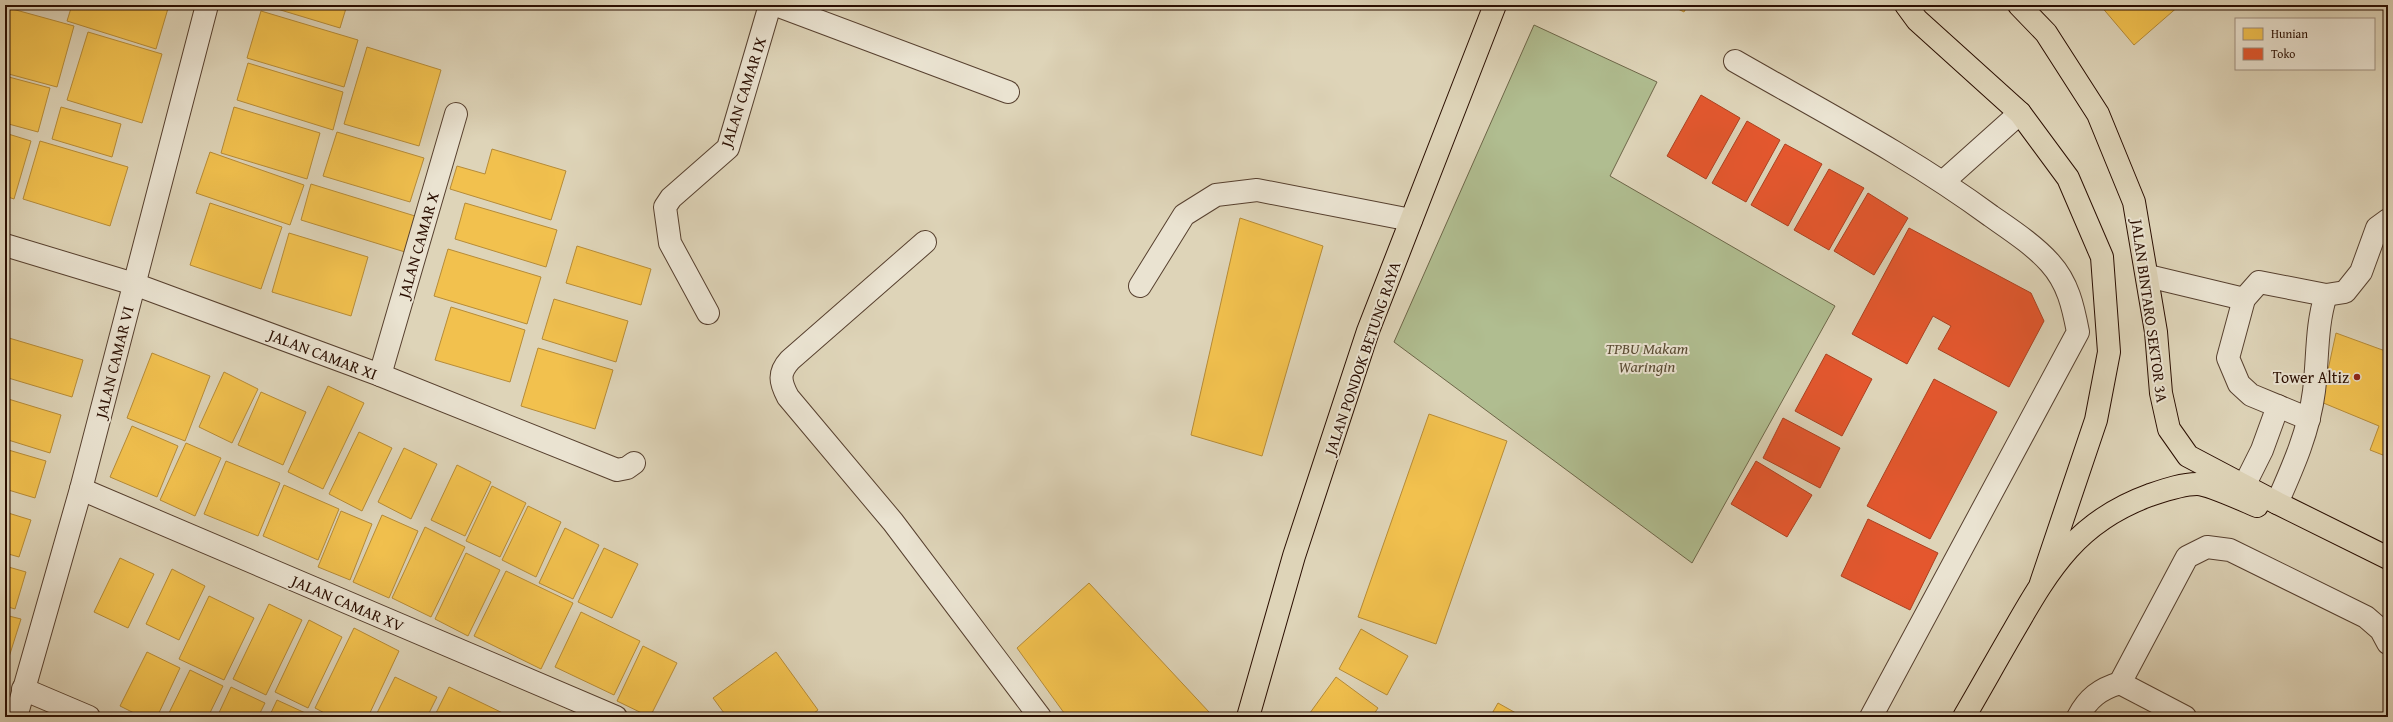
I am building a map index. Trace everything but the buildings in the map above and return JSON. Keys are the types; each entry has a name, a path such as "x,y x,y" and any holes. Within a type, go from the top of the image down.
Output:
{"main road":[{"name":"JALAN PONDOK BETUNG RAYA","path":"1248,717 1294,556 1368,331 1495,5"},
{"name":"JALAN BINTARO SEKTOR 3A","path":"2019,5 2046,33 2098,114 2134,202 2148,276 2156,332 2160,393 2169,429 2188,456 2244,486 2388,558"},
{"name":"JALAN BINTARO SEKTOR 3A","path":"1916,10 2020,113 2068,178 2102,257 2109,352 2096,420 2041,583"},
{"name":"JALAN BINTARO SEKTOR 3A","path":"1964,717 2041,583 2060,557 2082,534 2108,515 2136,500 2167,489 2198,484 2271,511 2284,506"}],"street":[{"name":"JALAN CAMAR VI","path":"16,717 22,689 81,490 207,5"},
{"name":"JALAN CAMAR IX","path":"708,312 670,242 665,207 671,198 728,148 770,5"},
{"path":"776,5 1008,92"},
{"path":"1735,61 1944,181 2019,237 2050,263 2068,291 2078,332 1871,717"},
{"path":"1944,181 2020,113"},
{"name":"JALAN CAMAR X","path":"380,376 456,114"},
{"path":"1140,286 1184,215 1216,195 1256,190 1411,220"},
{"path":"2309,419 2251,395 2239,384 2228,358 2244,299 2259,282 2326,295 2345,292 2361,272 2377,228 2388,220"},
{"path":"925,242 790,360 784,366 780,377 781,385 788,396 893,522 1040,717"},
{"name":"JALAN CAMAR XI","path":"5,245 134,284 380,376 617,470 627,468 634,462"},
{"path":"2148,276 2244,299"},
{"path":"2284,506 2309,419 2314,391 2321,311 2326,295"},
{"path":"2244,486 2262,450 2278,406"},
{"name":"JALAN CAMAR XV","path":"81,490 616,717"},
{"path":"2078,717 2092,696 2104,688 2120,683 2187,557 2207,547 2230,550 2366,617 2381,630 2388,643"},
{"path":"2120,683 2185,717"},
{"path":"22,689 89,717"}],"green space":[{"name":"TPBU Makam Waringin","path":"1534,25 1657,82 1610,176 1835,306 1692,563 1394,342"}],"place":[{"name":"Tower Altiz","path":"2357,377"}]}
